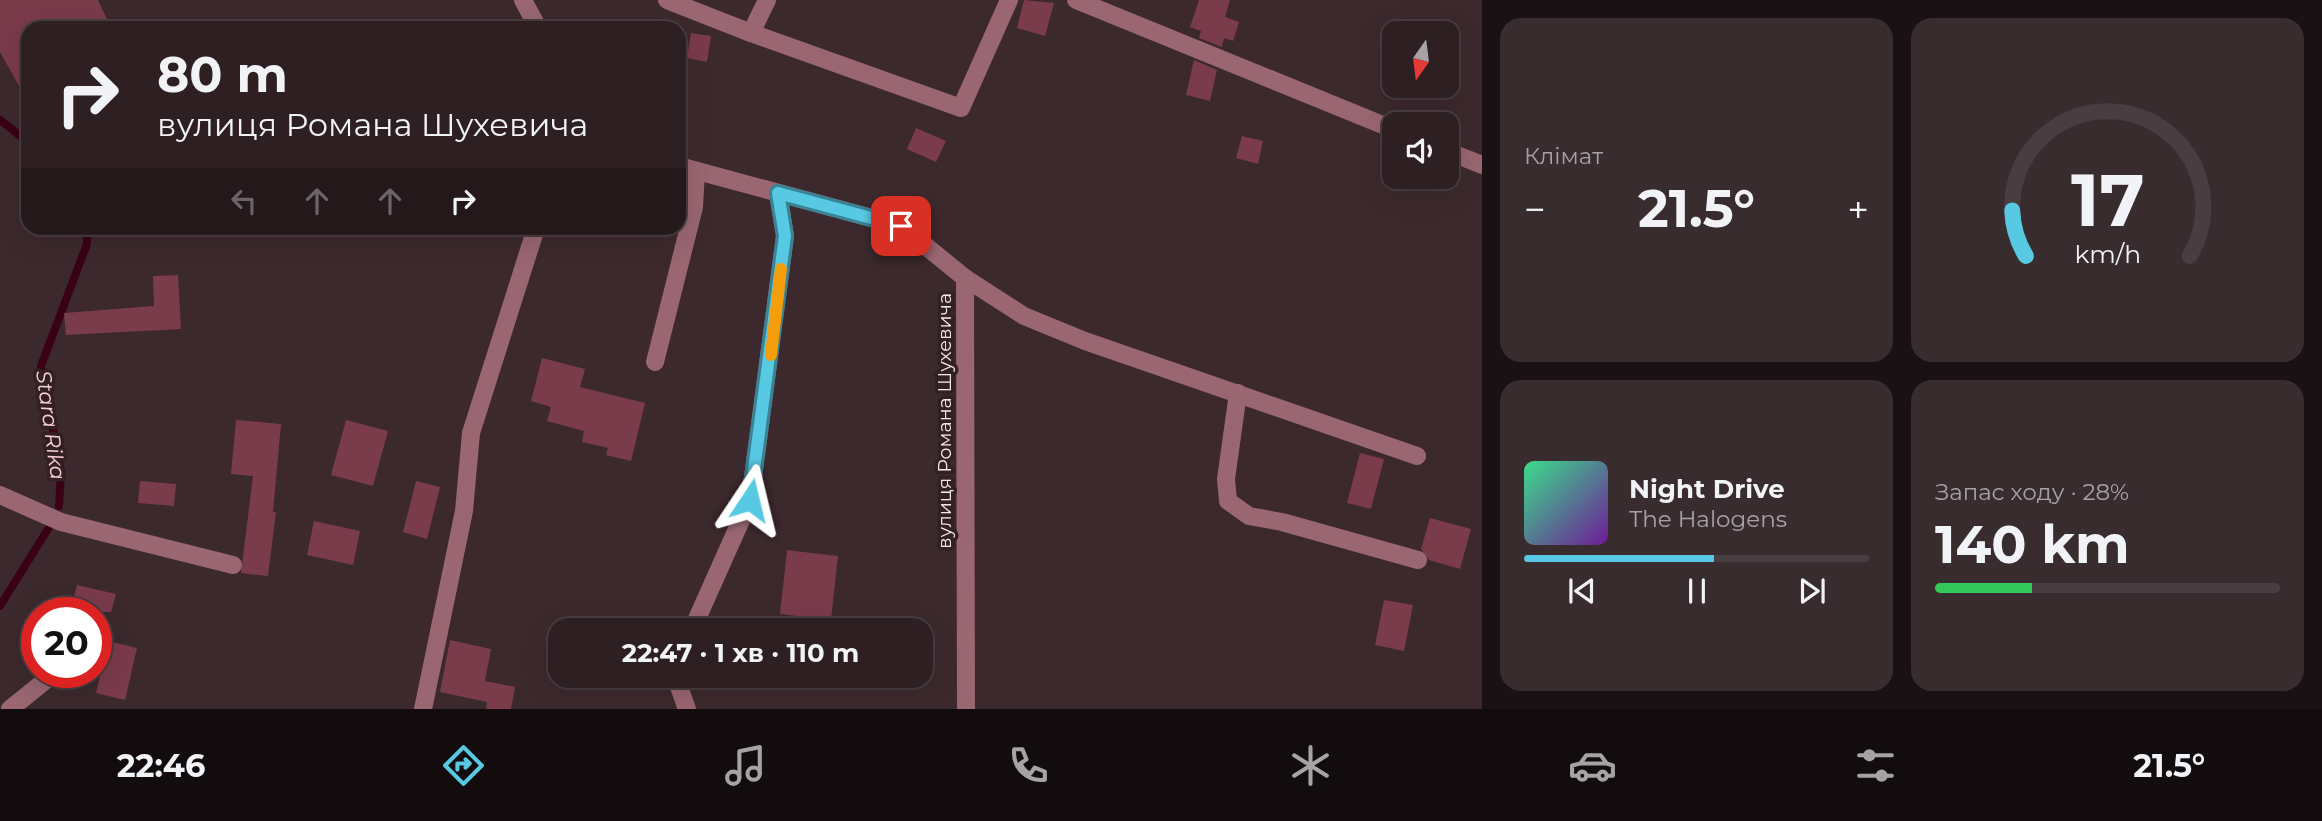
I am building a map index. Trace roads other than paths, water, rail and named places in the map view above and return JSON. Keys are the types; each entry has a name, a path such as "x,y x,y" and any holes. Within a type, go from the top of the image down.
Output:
{"street":[{"path":"523,0 534,21"},
{"path":"667,0 961,108 1009,0"},
{"path":"751,33 767,0"},
{"path":"1076,0 1382,125"},
{"path":"1459,156 1482,165"},
{"path":"655,362 694,207 687,169"},
{"name":"вулиця Романа Шухевича","path":"687,169 901,226 965,278 966,709"},
{"path":"697,618 750,500 785,236 778,193"},
{"path":"423,709 464,511 471,433 534,235"},
{"path":"965,278 1024,316 1417,456"},
{"path":"1238,393 1226,479 1228,501 1249,516 1282,522 1418,560"},
{"path":"0,495 61,522 233,565"},
{"path":"10,709 36,688"},
{"path":"679,688 687,709"}],"waterway":[{"name":"Stara Rika","path":"0,120 21,136"},
{"name":"Stara Rika","path":"59,506 61,472 41,366 87,244 87,235"},
{"name":"Stara Rika","path":"0,606 48,529"}]}
